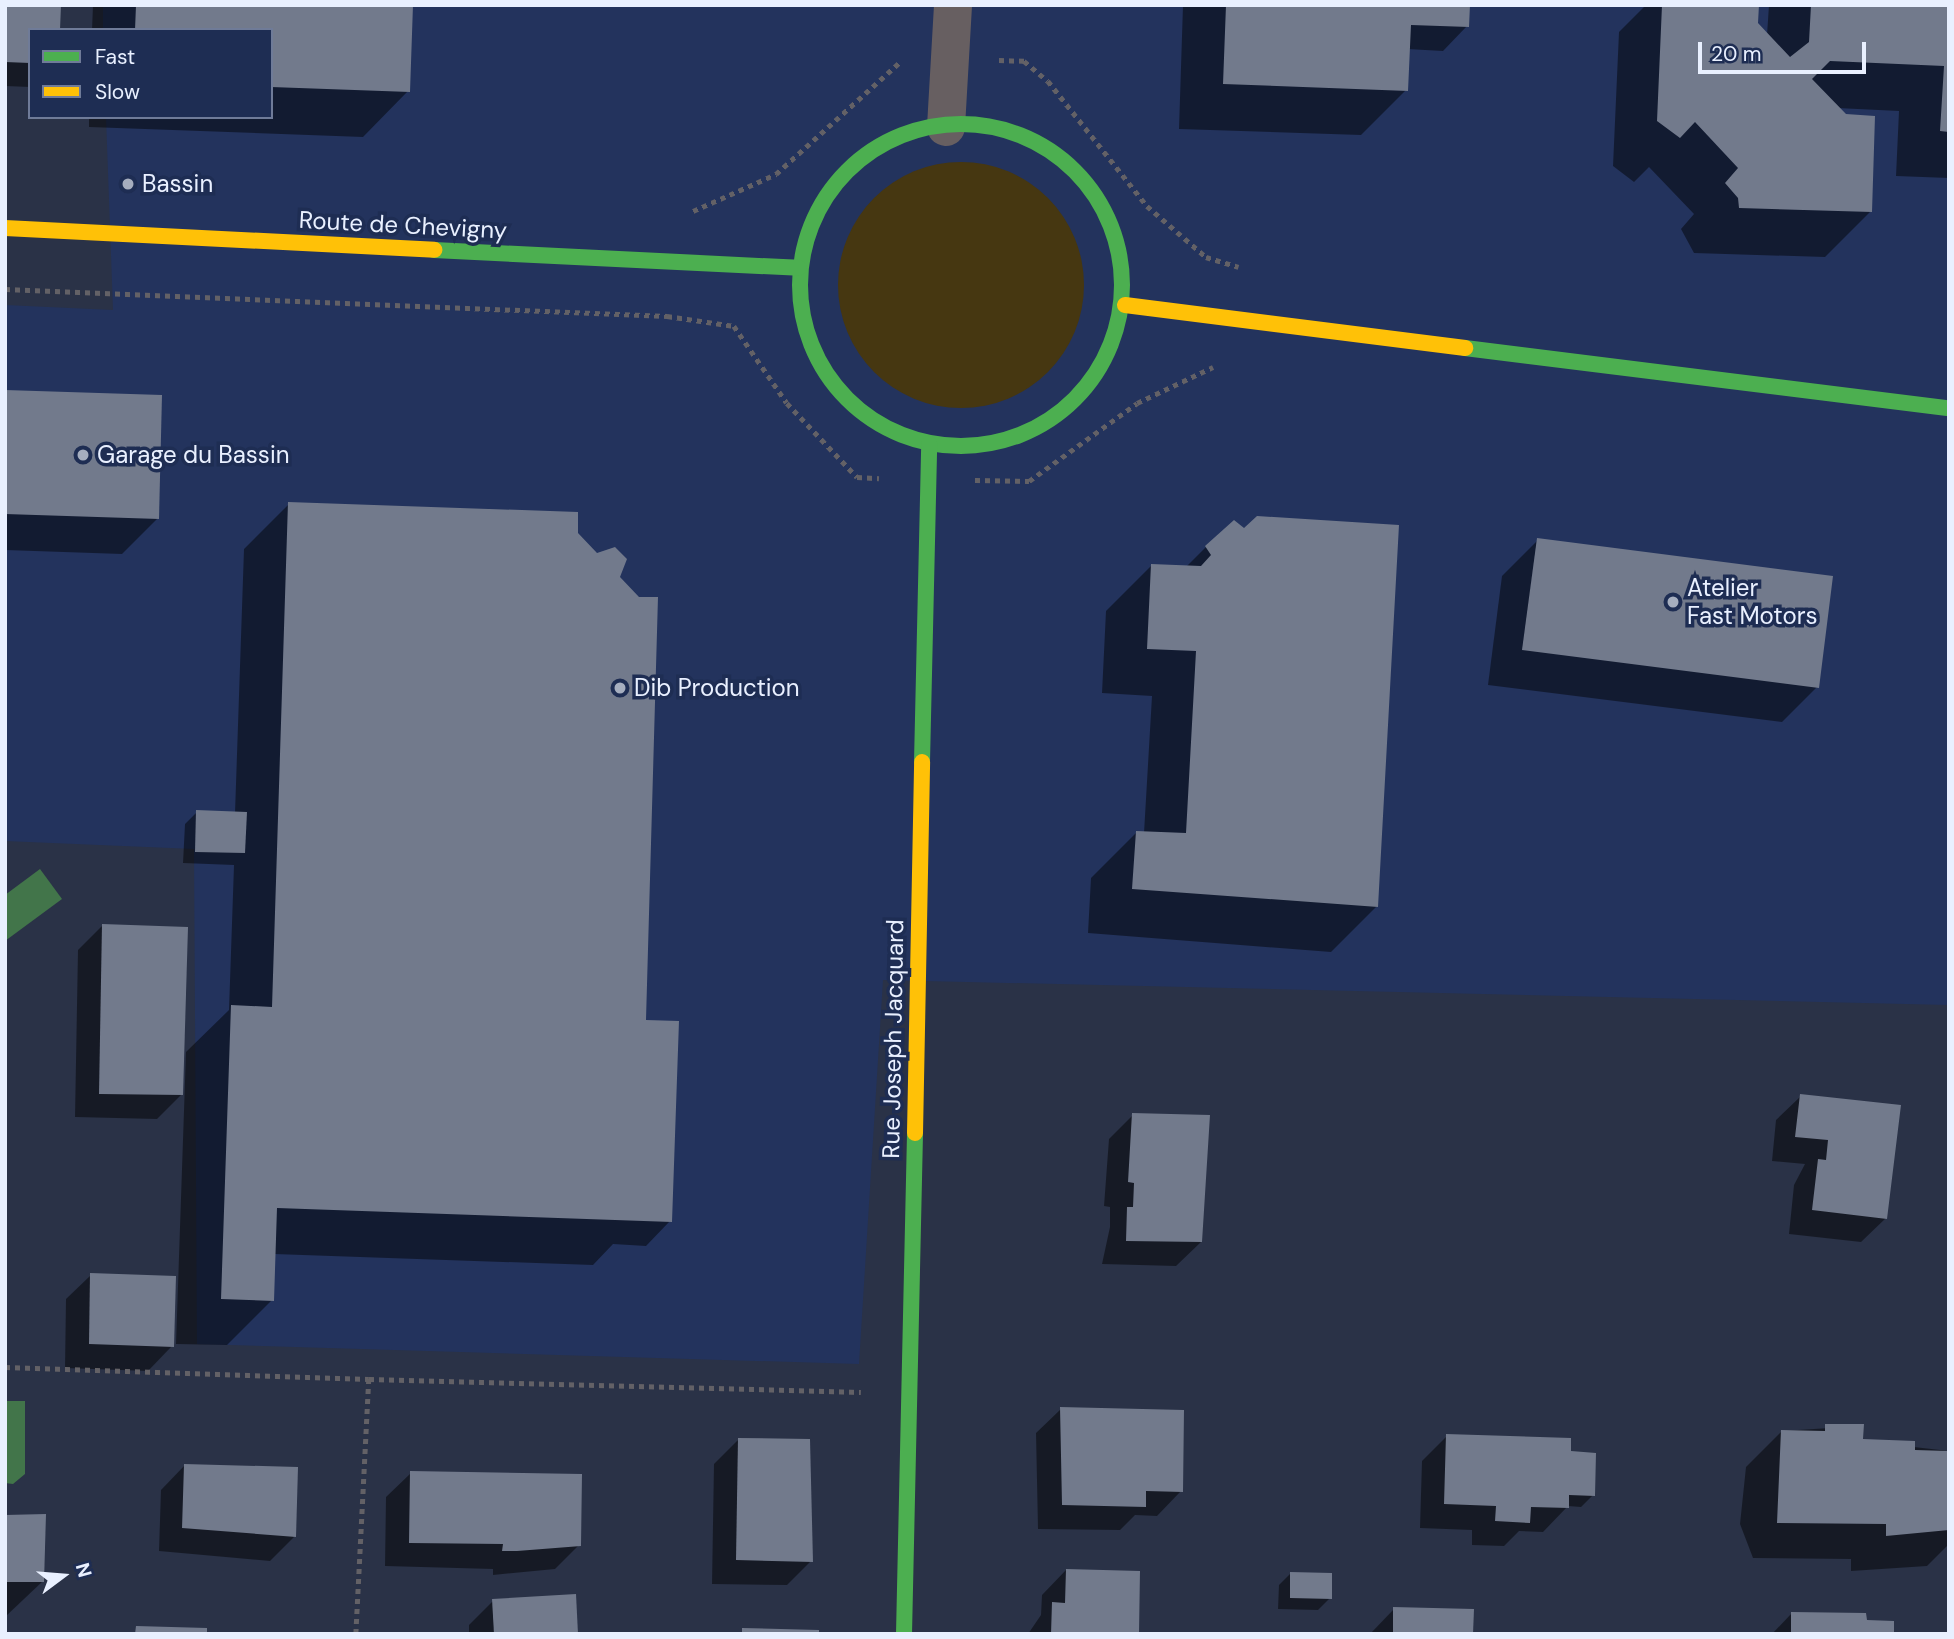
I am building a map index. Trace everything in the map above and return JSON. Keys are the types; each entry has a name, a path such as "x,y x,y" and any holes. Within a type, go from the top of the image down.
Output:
{"street":[{"path":"946,127 953,5"},
{"path":"946,127 1007,130 1069,163 1119,245 1125,306 1107,358 1074,401 1043,424 989,442 929,444 843,397 805,335 799,268 813,210 844,167 886,141 946,127"},
{"name":"Route de Chevigny","path":"5,228 799,268"},
{"path":"1125,306 1949,408"},
{"name":"Rue Joseph Jacquard","path":"904,1634 929,444"}],"path":[{"path":"682,211 696,211 776,174 908,54 1024,61 1101,142 1147,206 1206,257 1245,269"},
{"path":"5,289 653,315 734,326 787,402 857,477 1029,481 1136,403 1226,363"},
{"path":"5,1367 909,1394"},
{"path":"356,1634 369,1379"}],"shaded area":[{"path":"103,5 1949,5 1949,1005 883,980 859,1364 197,1344 194,849 5,841 5,305 113,310 106,119 273,119 273,28 103,28"},
{"path":"961,162 985,164 1008,171 1048,198 1075,238 1082,261 1082,309 1075,332 1048,372 1008,399 985,406 961,408 937,406 914,399 874,372 847,332 840,309 838,285 840,261 847,238 874,198 914,171 937,164"},
{"path":"40,869 62,899 5,941 5,895"},
{"path":"5,1401 25,1401 25,1474 13,1484 5,1483"}],"building":[{"path":"5,5 61,5 60,28 28,28 28,63 5,62"},
{"path":"136,5 413,5 410,92 273,87 273,28 135,28"},
{"path":"1226,5 1470,5 1469,27 1411,25 1408,91 1223,84"},
{"path":"1662,5 1759,5 1758,23 1790,57 1809,42 1811,5 1949,5 1949,132 1940,131 1944,66 1830,61 1812,79 1846,114 1875,116 1872,212 1739,208 1738,198 1725,183 1738,168 1695,122 1680,138 1657,121"},
{"name":"Garage du Bassin","path":"5,390 162,395 159,519 5,514"},
{"path":"288,502 578,512 578,533 597,553 615,547 627,559 620,577 639,597 658,597 646,1020 679,1021 672,1222 277,1208 274,1301 221,1299 231,1005 272,1007"},
{"path":"1257,516 1399,525 1378,907 1132,889 1136,831 1186,833 1196,651 1147,649 1151,564 1201,566 1211,555 1205,546 1234,520 1244,528"},
{"path":"1537,538 1833,576 1819,688 1522,650"},
{"path":"196,810 247,812 245,853 195,852"},
{"path":"102,924 188,927 183,1095 99,1094"},
{"path":"1800,1094 1901,1105 1887,1219 1812,1210 1818,1159 1826,1160 1828,1140 1795,1137"},
{"path":"1132,1113 1210,1115 1202,1242 1126,1241 1127,1207 1133,1207 1134,1183 1128,1182"},
{"path":"90,1273 176,1276 174,1347 89,1344"},
{"path":"1060,1407 1184,1410 1183,1492 1146,1491 1146,1507 1062,1505"},
{"path":"1825,1424 1864,1424 1863,1439 1915,1441 1915,1450 1949,1451 1949,1530 1886,1536 1886,1524 1777,1523 1781,1430 1825,1431"},
{"path":"1446,1434 1571,1438 1571,1451 1596,1453 1595,1496 1569,1495 1569,1508 1531,1507 1530,1523 1495,1521 1496,1506 1444,1504"},
{"path":"738,1438 810,1439 813,1562 736,1560"},
{"path":"184,1464 298,1467 296,1537 182,1528"},
{"path":"410,1471 582,1474 581,1546 502,1551 503,1544 409,1543"},
{"path":"46,1514 44,1582 5,1582 5,1515"},
{"path":"1066,1569 1140,1571 1139,1634 1051,1634 1052,1602 1065,1603"},
{"path":"1290,1572 1332,1573 1332,1599 1290,1598"},
{"path":"576,1594 578,1634 494,1634 492,1599"},
{"path":"1393,1607 1474,1609 1473,1634 1393,1634"},
{"path":"1791,1612 1866,1613 1867,1620 1894,1621 1894,1634 1791,1634"},
{"path":"136,1626 207,1628 207,1634 135,1634"},
{"path":"742,1628 819,1630 819,1634 742,1634"}],"traffic: fast":[{"path":"961,124 992,127 1023,137 1050,151 1075,171 1095,196 1109,223 1119,254 1122,285 1119,316 1109,347 1095,374 1075,399 1050,419 1023,433 992,443 961,446 930,443 899,433 872,419 847,399 827,374 813,347 803,316 800,285 803,254 813,223 827,196 847,171 872,151 899,137 930,127 961,124"},
{"path":"434,250 799,268"},
{"path":"1465,348 1949,408"},
{"path":"922,762 929,444"},
{"path":"904,1634 915,1133"}],"traffic: slow":[{"path":"5,228 434,250"},
{"path":"1125,305 1465,348"},
{"path":"915,1133 922,762"}],"place":[{"name":"Bassin","path":"128,184"},
{"name":"Garage du Bassin","path":"83,455"},
{"name":"Atelier Fast Motors","path":"1673,602"},
{"name":"Dib Production","path":"620,688"}]}
